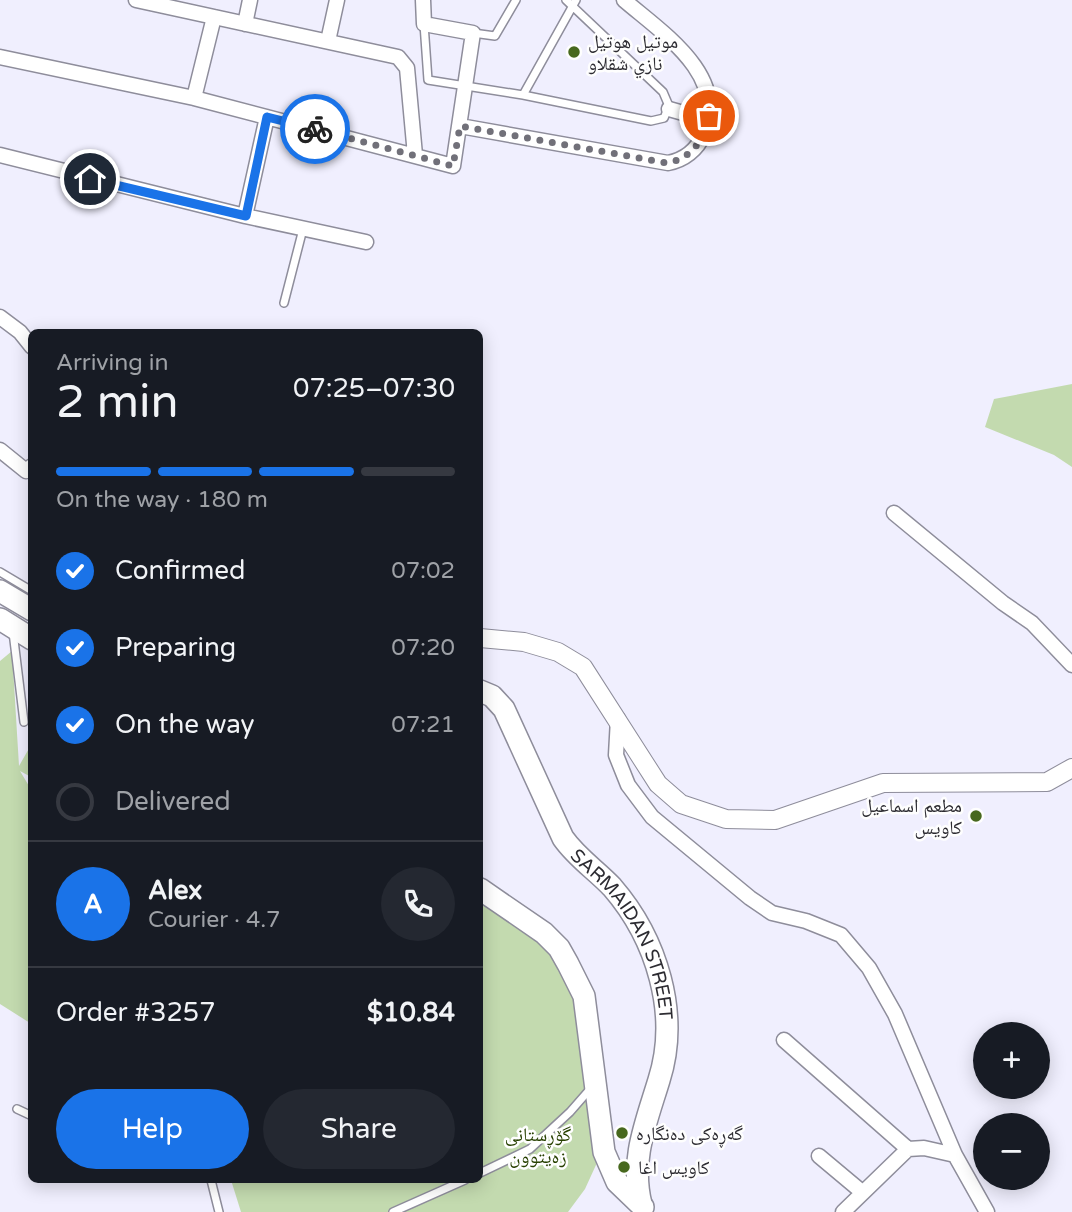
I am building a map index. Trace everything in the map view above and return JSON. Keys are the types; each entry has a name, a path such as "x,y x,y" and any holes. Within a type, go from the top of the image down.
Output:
{"main road":[{"path":"0,591 28,608"},
{"path":"6,623 28,637"},
{"name":"SARMAIDAN STREET","path":"483,692 492,696 504,709 564,838 575,855 611,887 628,909 659,970 667,1018 667,1044 635,1169 640,1209"},
{"path":"483,891 544,933 559,948 583,996 604,1152 614,1175 640,1209"},
{"path":"614,1175 621,1158 632,1163 635,1169"}],"street":[{"path":"136,0 162,3 398,57 407,68 415,155"},
{"path":"245,24 250,0"},
{"path":"328,41 337,0"},
{"path":"0,57 194,98 453,166 473,33 424,24 423,0"},
{"path":"460,126 667,163 682,158 695,149 708,120 704,85 687,55 624,0"},
{"path":"194,98 214,17"},
{"path":"669,109 708,120"},
{"path":"246,216 267,117"},
{"path":"0,155 366,243"},
{"path":"0,317 20,332 28,342"},
{"path":"0,450 26,471 28,469"},
{"path":"894,513 1003,603 1032,622 1072,665"},
{"path":"483,638 524,642 558,652 583,667 618,719 633,750 658,784 681,804 726,819 775,820 883,783 1047,782 1072,768"},
{"path":"618,719 616,755 628,785 652,817 772,913 806,921 841,935 869,968 895,1014 955,1155 987,1212"},
{"path":"784,1040 908,1149"},
{"path":"843,1212 908,1149 924,1148 955,1155"},
{"path":"819,1156 862,1192"}],"lane":[{"path":"473,33 495,36 516,0"},
{"path":"424,24 428,80 523,95 651,121 664,118 669,109 663,92 574,3 566,0"},
{"path":"523,95 574,3"},
{"path":"284,303 303,226"},
{"path":"0,572 28,589"},
{"path":"6,623 24,722"},
{"path":"483,1172 530,1149 570,1112 595,1083"},
{"path":"17,1109 28,1114"},
{"path":"212,1183 219,1212"},
{"path":"393,1212 458,1183"}],"green space":[{"path":"1072,384 1072,467 1054,455 985,427 994,399"},
{"path":"12,651 19,766 28,750 28,775 20,771 28,784 28,1022 0,1004 0,661"},
{"name":"گۆڕستانی زەیتوون","path":"483,894 558,950 577,992 601,1154 585,1189 568,1212 241,1212 232,1183 483,1183"}],"way so far":[{"path":"315,129 453,166 460,126 667,163 678,161 695,149 704,135 709,116"}],"place":[{"name":"موتيل هوتيل نازي شقلاو","path":"574,52"},
{"name":"مطعم اسماعیل کاویس","path":"976,816"},
{"name":"گەڕەکی دەنگارە","path":"622,1133"},
{"name":"كاويس اغا","path":"624,1167"}],"route":[{"path":"90,179 246,216 267,117 315,129"}]}
